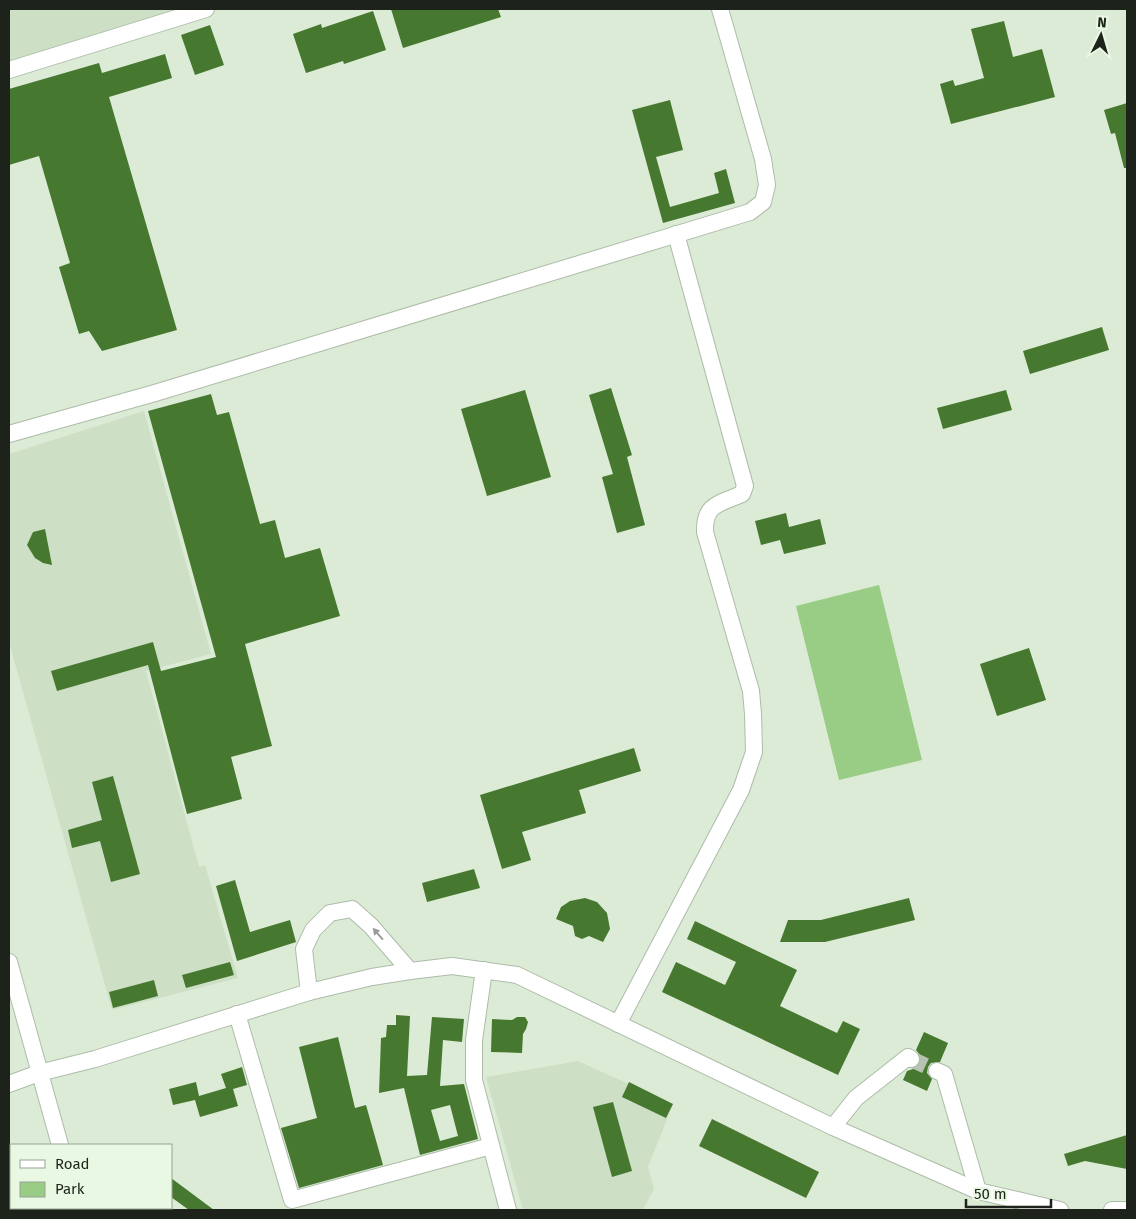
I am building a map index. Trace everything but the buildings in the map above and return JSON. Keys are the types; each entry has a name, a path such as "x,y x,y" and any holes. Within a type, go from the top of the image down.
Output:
{"street":[{"path":"9,70 206,9"},
{"path":"9,434 155,394 750,212 763,202 767,184 763,160 720,9"},
{"path":"618,1024 741,790 754,752 754,714 751,691 705,532 705,520 712,507 742,494 745,486 676,234"},
{"path":"308,992 304,949 313,930 330,914 352,909 371,926 410,971"},
{"path":"9,962 60,1144"},
{"path":"12,1081 95,1059 308,992 372,977 452,966 517,975 833,1127 978,1191 1060,1210"},
{"path":"484,970 474,1040 474,1080 508,1210"},
{"path":"237,1014 292,1200 491,1146"},
{"path":"833,1127 856,1098 908,1057 911,1059"},
{"path":"937,1071 944,1074 978,1191"},
{"path":"1112,1210 1127,1210"}],"shaded area":[{"path":"9,9 177,9 9,62"},
{"path":"144,411 211,654 146,671 199,867 205,865 238,978 112,1010 9,642 9,454"},
{"path":"578,1061 673,1104 648,1167 654,1189 643,1210 523,1210 486,1077"}],"green space":[{"path":"879,585 922,760 839,780 796,606"}],"tunnel":[{"path":"911,1059 937,1071"}]}
